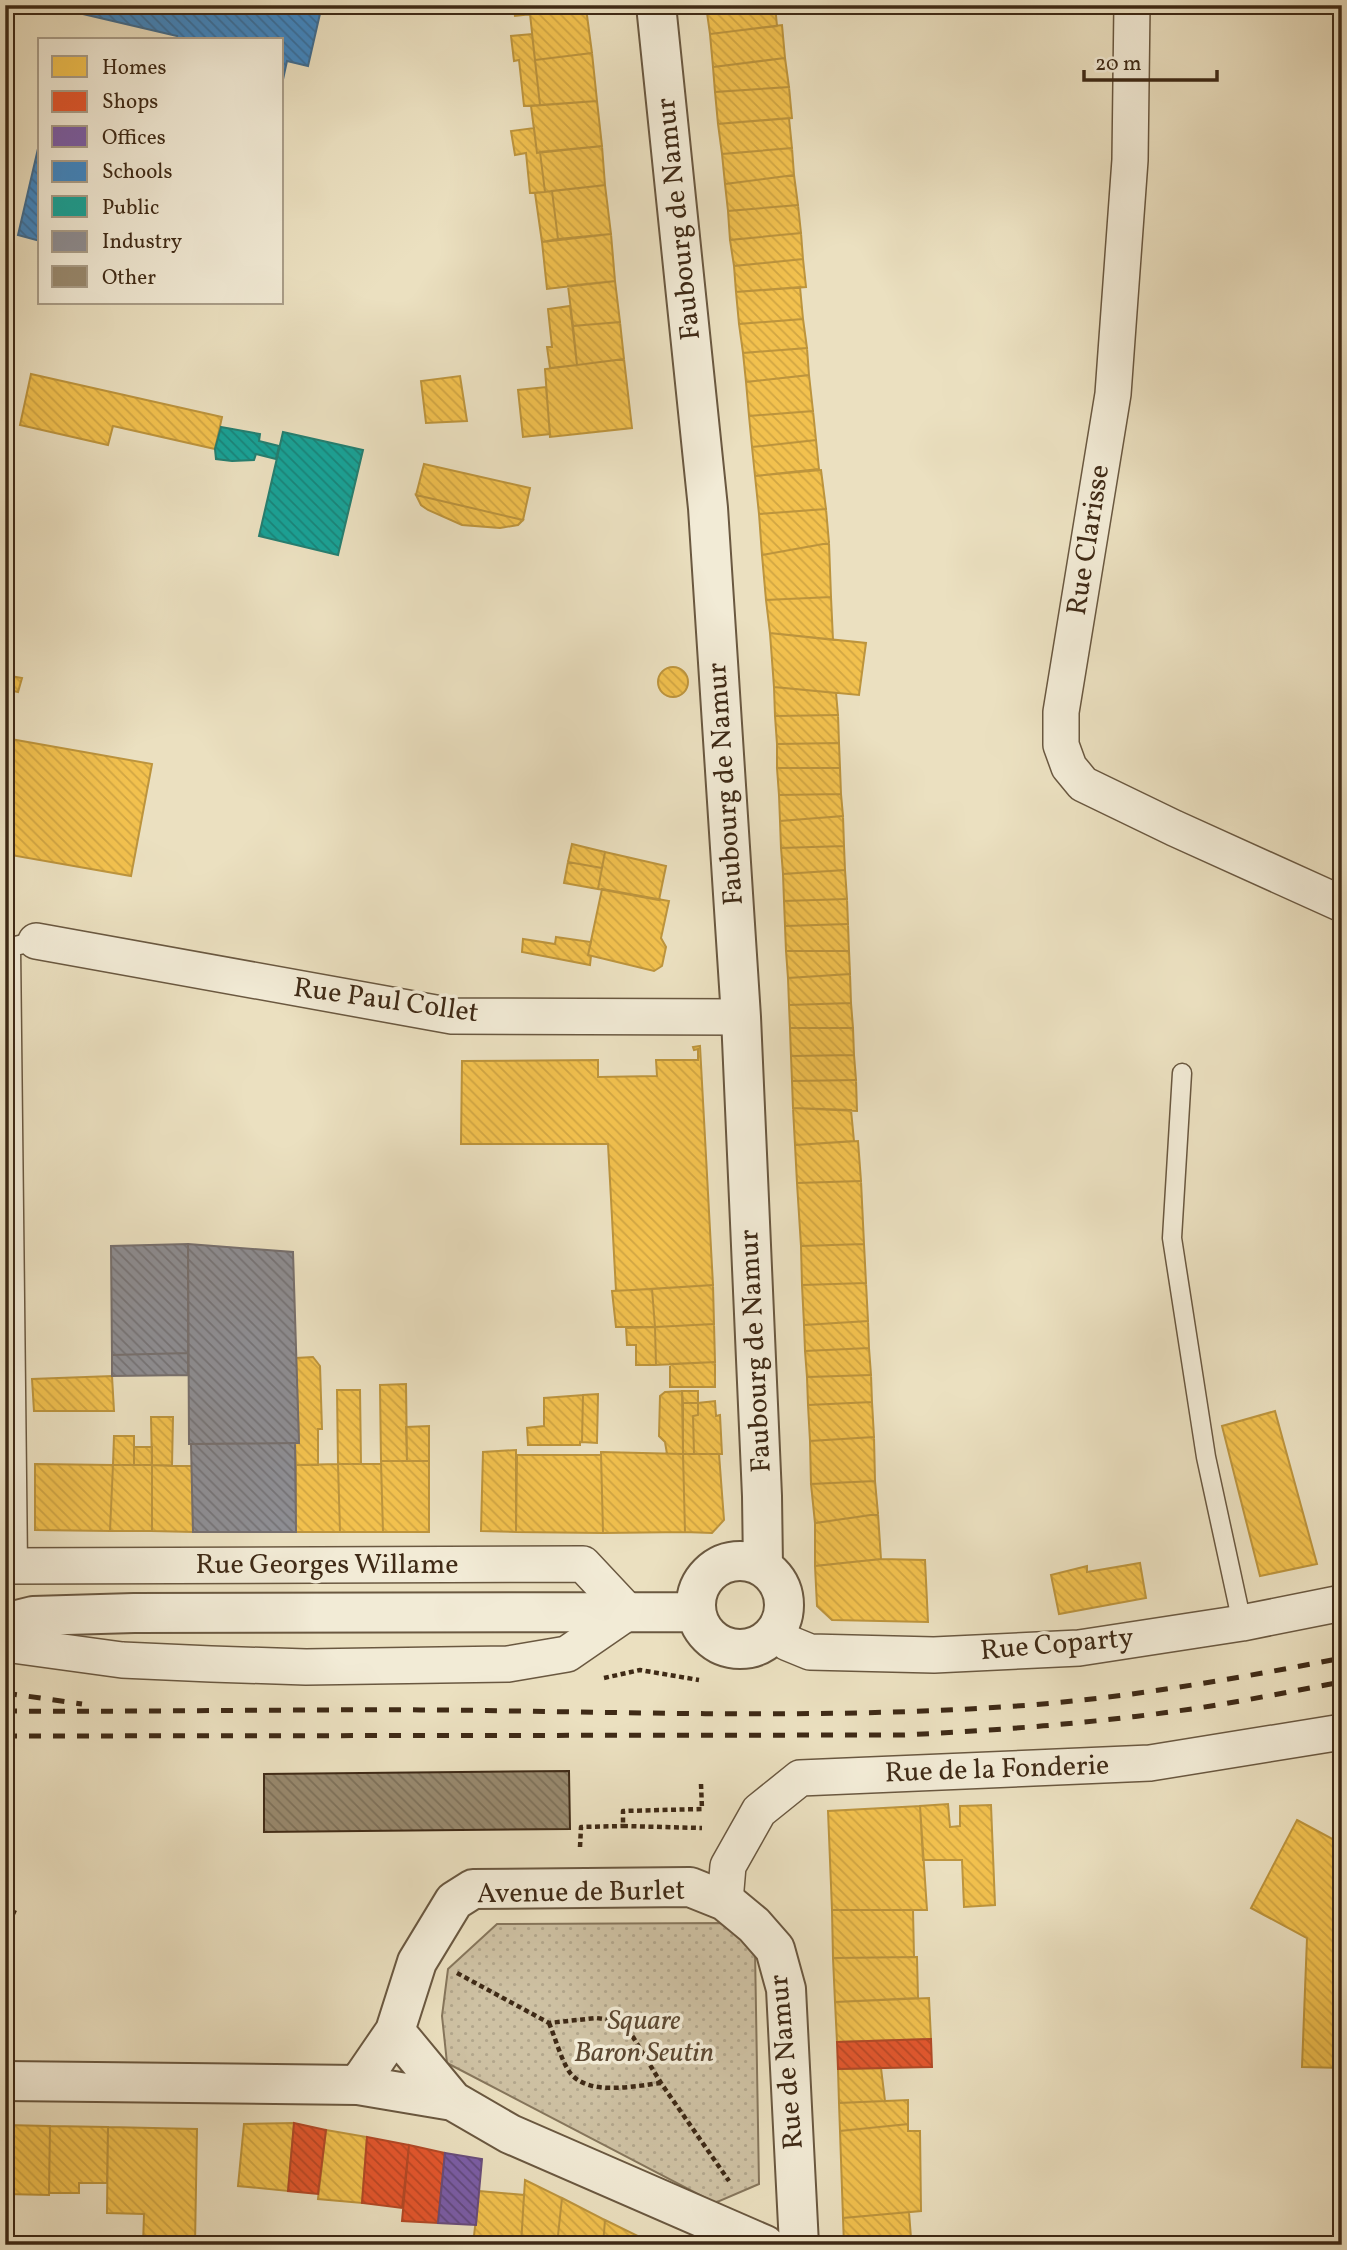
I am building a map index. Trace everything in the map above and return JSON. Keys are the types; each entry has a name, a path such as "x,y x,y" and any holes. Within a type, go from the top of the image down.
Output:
{"street":[{"name":"Faubourg de Namur","path":"656,5 708,508 741,1017 764,1566"},
{"name":"Rue Clarisse","path":"1132,5 1130,160 1113,394 1061,712 1061,745 1069,767 1083,784 1342,904"},
{"name":"Rue Paul Collet","path":"36,941 452,1016 741,1017"},
{"path":"738,1559 764,1566 777,1578 784,1596 784,1615 776,1632 761,1645 741,1650 722,1646 705,1634 695,1612 698,1589 713,1568 738,1559"},
{"name":"Rue Georges Willame","path":"12,1566 583,1564 628,1612"},
{"name":"Rue Coparty","path":"776,1632 788,1643 810,1653 934,1655 1080,1648 1242,1623 1342,1603"},
{"path":"5,1644 122,1660 211,1664 306,1667 508,1664 567,1654 628,1612"},
{"name":"Rue Georges Willame","path":"5,1623 33,1616 134,1613 695,1612"},
{"name":"Rue de la Fonderie","path":"725,1901 728,1866 759,1811 800,1778 1150,1763 1342,1732"},
{"name":"Avenue de Burlet","path":"358,2085 396,2031 417,1962 454,1901 473,1889 690,1887 725,1901"},
{"name":"Rue de Namur","path":"725,1901 754,1925 775,1949 786,1989 799,2245"},
{"path":"396,2031 453,2101"},
{"path":"5,2081 358,2085 453,2101 510,2134 765,2245"}],"lane":[{"path":"12,1566 11,947 36,941"},
{"path":"1182,1073 1172,1238 1206,1457 1242,1623"}],"path":[{"path":"606,1679 640,1670 699,1680"},
{"path":"623,1826 623,1811 702,1809 701,1784"},
{"path":"581,1827 711,1828 740,1846"},
{"path":"5,1908 16,1913"},
{"path":"452,1970 549,2023 596,2018 619,2021 633,2037 661,2083 736,2191"},
{"path":"549,2023 569,2072 582,2084 619,2088 661,2083"}],"green space":[{"name":"Square Baron Seutin","path":"730,1923 755,1951 759,2184 715,2203 447,2063 442,2016 448,1969 497,1924"}],"building: Homes":[{"path":"513,5 586,5 586,8 515,16"},
{"path":"775,5 777,26 710,34 706,6"},
{"path":"586,8 592,53 535,60 530,14"},
{"path":"782,25 785,58 713,67 710,34"},
{"path":"532,34 540,105 524,106 519,60 514,61 511,36"},
{"path":"592,53 597,101 540,105 535,60"},
{"path":"785,58 789,87 715,92 713,67"},
{"path":"789,87 792,118 718,124 715,92"},
{"path":"597,101 602,146 537,153 531,106"},
{"path":"789,118 792,148 722,154 718,124"},
{"path":"534,128 545,192 530,193 526,153 515,155 511,131"},
{"path":"602,146 605,185 545,192 540,152"},
{"path":"792,148 794,175 725,184 722,154"},
{"path":"794,175 798,205 728,211 725,184"},
{"path":"605,185 611,234 558,239 552,191"},
{"path":"552,191 558,239 542,242 535,193"},
{"path":"798,205 801,233 730,240 728,211"},
{"path":"801,233 803,259 734,266 730,240"},
{"path":"611,234 615,281 547,289 542,242"},
{"path":"803,259 806,287 736,292 734,266"},
{"path":"615,281 620,322 573,326 568,286"},
{"path":"800,287 803,319 739,324 736,292"},
{"path":"570,306 577,365 550,368 547,347 552,347 548,309"},
{"path":"803,319 807,348 743,353 739,324"},
{"path":"620,322 624,359 577,365 573,326"},
{"path":"807,348 809,375 746,382 743,353"},
{"path":"624,359 632,428 550,437 545,369"},
{"path":"31,374 222,417 215,449 113,426 108,445 20,425"},
{"path":"809,375 813,411 749,416 746,382"},
{"path":"460,376 467,421 426,423 421,381"},
{"path":"546,387 550,434 523,437 518,390"},
{"path":"813,411 816,440 752,447 749,416"},
{"path":"816,440 819,469 755,476 752,447"},
{"path":"424,464 530,488 523,520 416,495"},
{"path":"821,470 826,509 759,514 755,476"},
{"path":"416,495 523,520 518,525 500,528 462,525 428,510 421,505"},
{"path":"826,509 829,543 762,555 759,514"},
{"path":"829,543 831,597 766,600 762,555"},
{"path":"831,597 833,640 770,633 766,600"},
{"path":"770,633 866,643 859,695 774,687"},
{"path":"673,667 684,671 688,682 684,693 673,697 662,693 658,682 662,671"},
{"path":"5,675 22,678 18,692 5,689"},
{"path":"774,687 836,693 838,715 775,716"},
{"path":"838,715 839,743 777,744 775,716"},
{"path":"5,738 152,764 131,876 5,854"},
{"path":"839,743 840,768 777,768 777,744"},
{"path":"777,768 840,768 841,794 779,795"},
{"path":"841,794 843,816 780,821 779,795"},
{"path":"843,816 844,846 781,848 780,821"},
{"path":"572,844 605,852 602,868 568,862"},
{"path":"844,846 845,870 783,874 781,848"},
{"path":"605,852 666,866 659,900 598,889"},
{"path":"568,862 602,868 598,889 564,883"},
{"path":"845,870 847,899 784,901 783,874"},
{"path":"602,889 669,901 661,938 666,947 662,966 654,971 588,955"},
{"path":"847,899 848,924 785,926 784,901"},
{"path":"848,924 849,951 786,951 785,926"},
{"path":"556,937 591,942 588,955 591,956 590,965 522,952 523,939 555,944"},
{"path":"786,951 849,951 850,974 788,978"},
{"path":"850,974 851,1003 789,1005 788,978"},
{"path":"851,1003 853,1028 790,1028 789,1005"},
{"path":"790,1028 853,1028 854,1055 791,1056"},
{"path":"700,1046 713,1285 616,1291 608,1144 461,1144 462,1061 598,1060 598,1077 657,1076 656,1060 698,1060 698,1049 694,1050 693,1047"},
{"path":"854,1055 856,1080 792,1081 791,1056"},
{"path":"856,1080 857,1111 793,1108 792,1081"},
{"path":"793,1108 851,1110 854,1141 795,1145"},
{"path":"858,1141 861,1181 797,1183 795,1145"},
{"path":"861,1181 864,1244 801,1246 797,1183"},
{"path":"864,1244 866,1283 802,1285 801,1246"},
{"path":"866,1283 868,1321 804,1325 802,1285"},
{"path":"713,1285 714,1324 655,1327 652,1289"},
{"path":"652,1289 655,1327 616,1327 612,1291"},
{"path":"868,1321 869,1348 805,1351 804,1325"},
{"path":"714,1324 715,1362 656,1365 655,1327"},
{"path":"655,1327 656,1365 636,1365 636,1345 627,1345 626,1328"},
{"path":"869,1348 871,1375 807,1377 805,1351"},
{"path":"313,1357 320,1366 322,1429 318,1429 318,1465 296,1465 295,1443 299,1443 296,1358"},
{"path":"715,1362 715,1387 670,1387 670,1364"},
{"path":"871,1375 872,1402 808,1405 807,1377"},
{"path":"112,1376 114,1411 34,1411 32,1379"},
{"path":"406,1384 407,1461 381,1461 380,1385"},
{"path":"337,1390 360,1390 361,1464 338,1464"},
{"path":"682,1391 698,1391 698,1403 683,1403"},
{"path":"682,1391 683,1454 667,1454 665,1442 659,1436 660,1396 665,1392"},
{"path":"598,1394 597,1443 582,1442 583,1395"},
{"path":"583,1395 580,1445 528,1445 527,1428 544,1426 544,1398"},
{"path":"715,1401 716,1416 720,1415 722,1454 694,1454 693,1416 698,1415 698,1403"},
{"path":"872,1402 874,1437 810,1441 808,1405"},
{"path":"683,1403 698,1403 698,1415 693,1416 694,1454 683,1454"},
{"path":"1275,1411 1317,1564 1260,1576 1222,1426"},
{"path":"151,1417 173,1417 172,1466 152,1465"},
{"path":"429,1426 429,1461 407,1461 406,1427"},
{"path":"114,1436 134,1436 134,1465 113,1465"},
{"path":"874,1437 875,1481 811,1484 810,1441"},
{"path":"134,1447 152,1447 152,1465 134,1465"},
{"path":"516,1450 516,1532 481,1531 483,1452"},
{"path":"601,1452 683,1454 685,1532 603,1533"},
{"path":"683,1454 719,1454 724,1520 712,1533 685,1532"},
{"path":"517,1455 601,1455 603,1533 516,1532"},
{"path":"381,1461 429,1461 429,1532 383,1532"},
{"path":"35,1464 113,1465 110,1531 35,1530"},
{"path":"338,1464 340,1532 296,1532 296,1465"},
{"path":"338,1464 381,1464 383,1532 340,1532"},
{"path":"113,1465 152,1465 152,1531 110,1531"},
{"path":"152,1465 192,1466 193,1532 152,1531"},
{"path":"875,1481 878,1514 815,1523 811,1484"},
{"path":"878,1514 881,1559 815,1566 815,1523"},
{"path":"881,1559 925,1560 928,1622 832,1620 817,1606 815,1566"},
{"path":"1140,1563 1146,1598 1059,1614 1051,1575 1087,1566 1087,1572"},
{"path":"948,1804 950,1827 960,1826 960,1806 991,1805 995,1905 964,1907 962,1860 923,1860 920,1806"},
{"path":"920,1806 927,1910 832,1910 828,1811"},
{"path":"1297,1820 1342,1844 1342,2068 1302,2067 1307,1938 1251,1908"},
{"path":"832,1910 913,1910 914,1957 833,1958"},
{"path":"917,1957 918,1998 835,2002 833,1958"},
{"path":"929,1998 931,2039 837,2042 835,2002"},
{"path":"881,2068 885,2101 839,2103 838,2069"},
{"path":"908,2100 908,2124 840,2131 839,2103"},
{"path":"294,2123 288,2191 238,2186 244,2124"},
{"path":"908,2124 908,2131 920,2131 921,2211 843,2218 840,2131"},
{"path":"5,2125 50,2126 49,2195 5,2194"},
{"path":"50,2126 108,2127 107,2183 79,2183 79,2193 49,2193"},
{"path":"108,2127 197,2129 195,2245 143,2245 144,2214 107,2213"},
{"path":"326,2130 367,2137 362,2203 318,2199"},
{"path":"525,2180 562,2198 557,2245 521,2245"},
{"path":"479,2191 524,2195 521,2245 473,2245"},
{"path":"562,2198 605,2220 603,2245 557,2245"},
{"path":"909,2212 911,2238 914,2237 915,2245 844,2245 843,2218"},
{"path":"605,2220 640,2237 639,2245 603,2245"},
{"path":"640,2237 656,2245 639,2245"}],"building: Shops":[{"path":"931,2039 932,2067 838,2069 837,2042"},
{"path":"294,2123 326,2130 318,2194 288,2191"},
{"path":"367,2137 409,2145 402,2208 362,2203"},
{"path":"409,2145 445,2153 438,2223 402,2221"}],"building: Offices":[{"path":"445,2153 482,2159 476,2225 438,2223"}],"building: Schools":[{"path":"72,5 322,5 308,66 287,61 284,75 284,38 176,38 70,11"},
{"path":"38,149 38,240 18,235"}],"building: Public":[{"path":"221,427 260,434 259,441 279,446 276,459 256,454 254,460 216,459 215,449"},
{"path":"283,432 363,450 338,555 259,536"}],"building: Industry":[{"path":"188,1244 188,1353 112,1355 111,1246"},
{"path":"188,1244 293,1252 299,1443 189,1444"},
{"path":"188,1353 188,1375 112,1376 112,1355"},
{"path":"295,1443 296,1532 193,1532 191,1444"}],"building: Other":[{"path":"569,1771 570,1829 264,1832 264,1774"}],"railway":[{"path":"5,1711 388,1710 792,1714 932,1711 1045,1704 1130,1694 1342,1658"},
{"path":"5,1736 903,1735 1134,1717 1342,1682"},
{"path":"5,1693 82,1704"}]}
